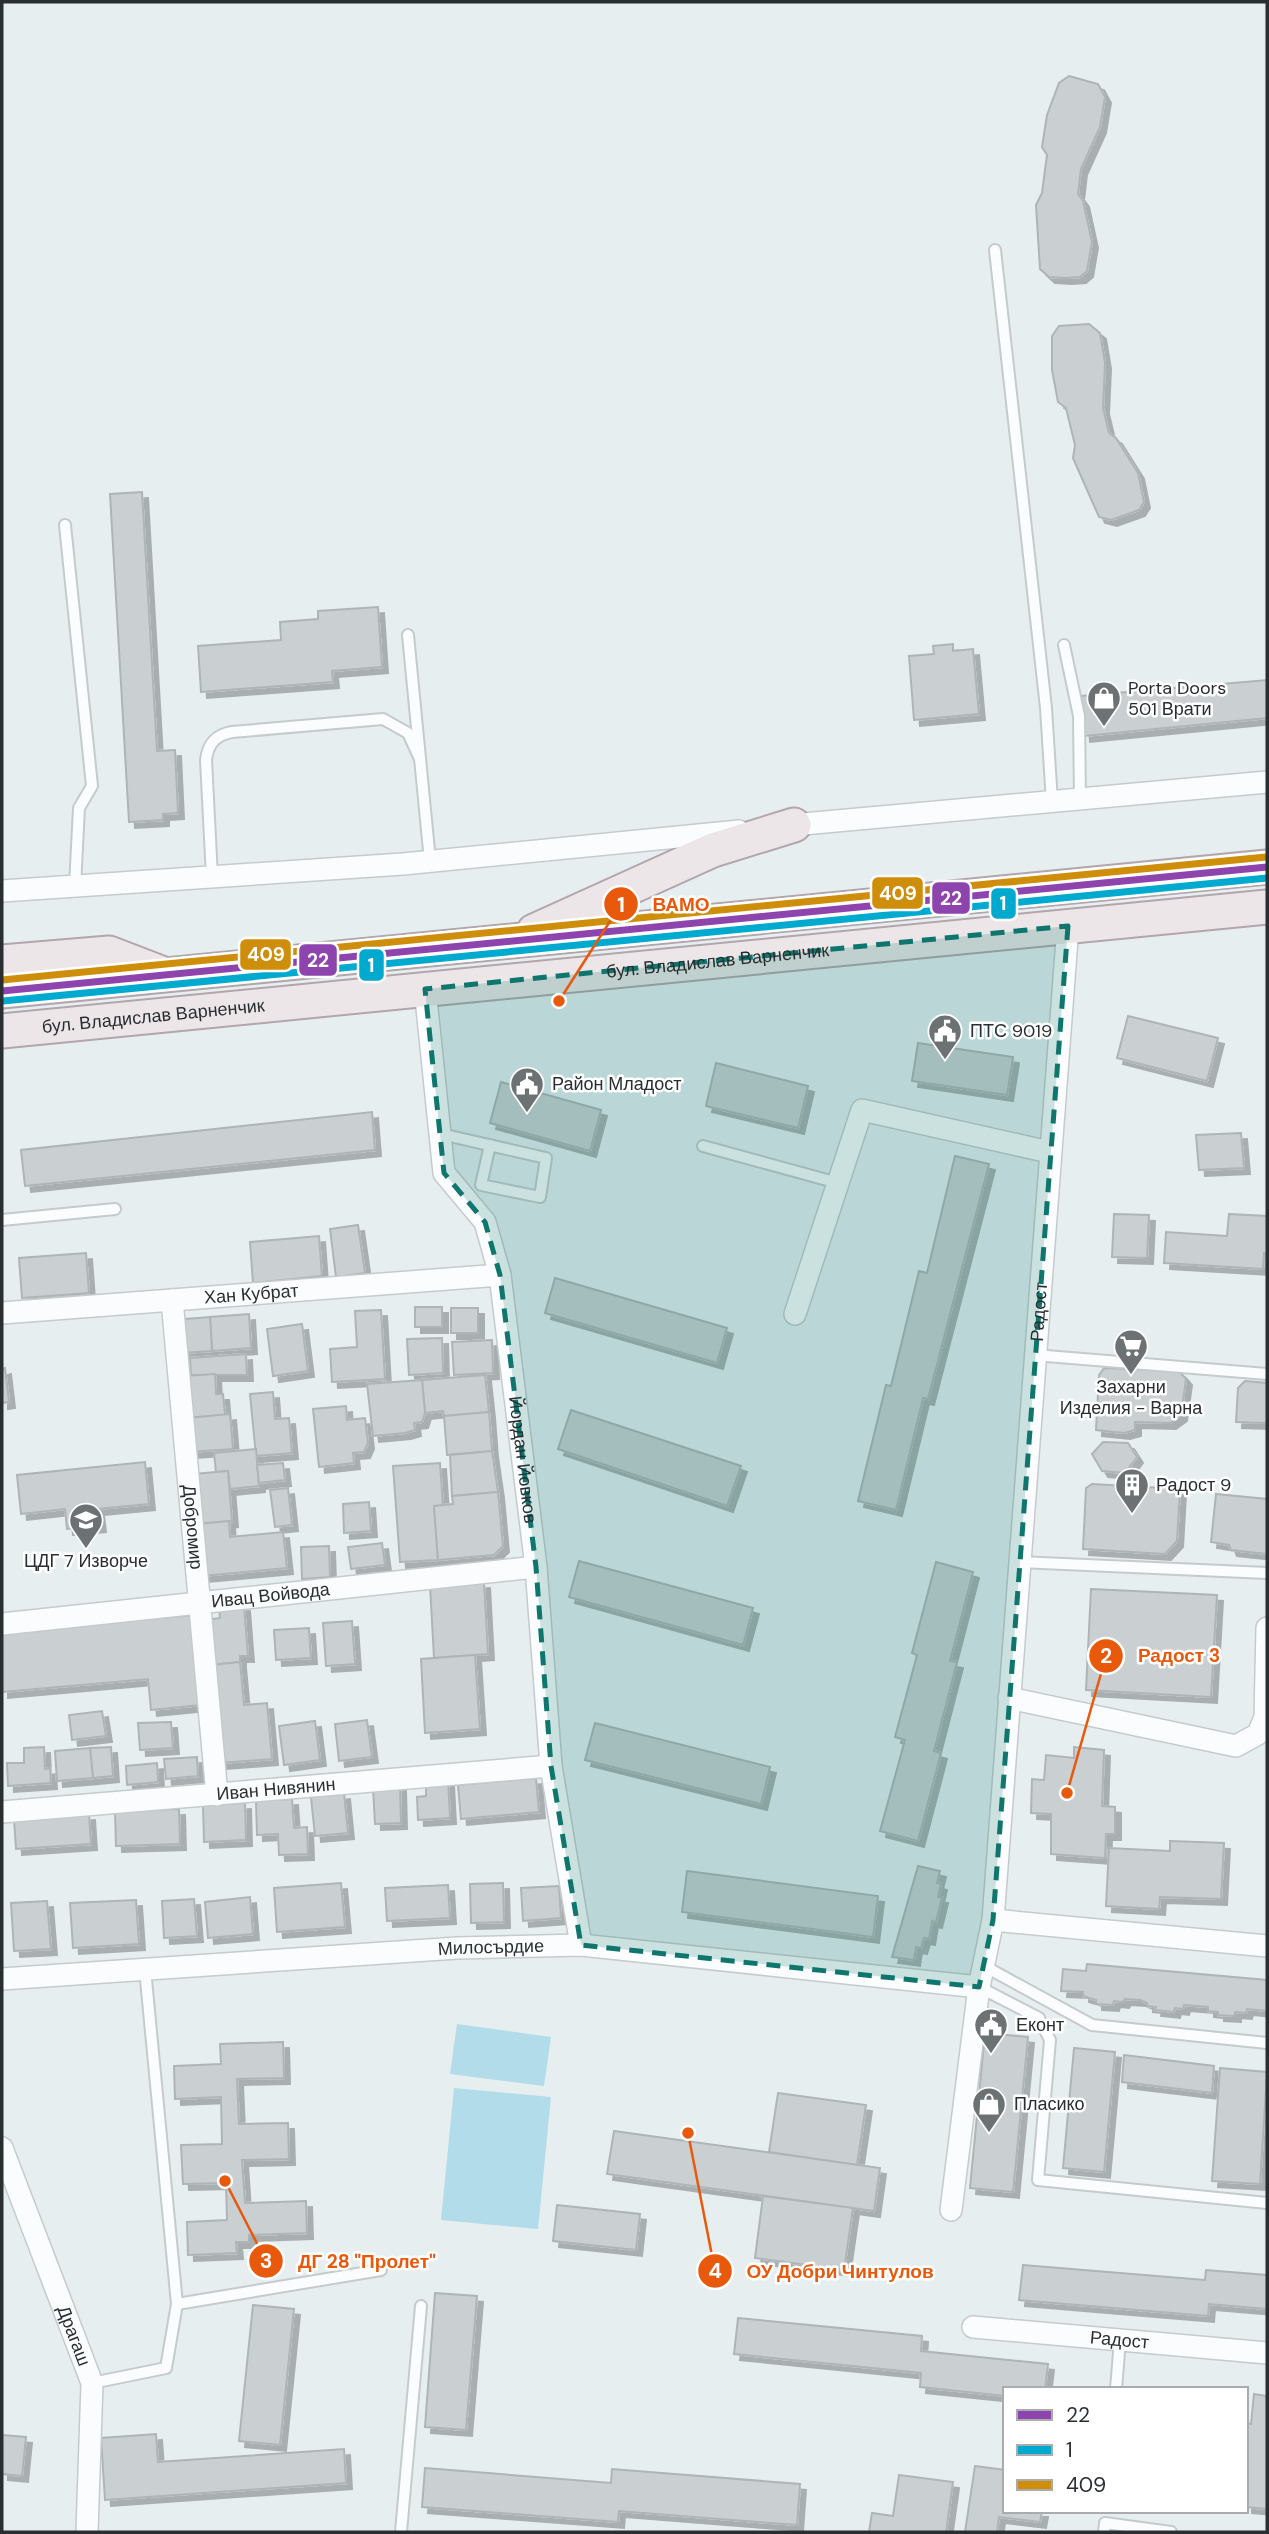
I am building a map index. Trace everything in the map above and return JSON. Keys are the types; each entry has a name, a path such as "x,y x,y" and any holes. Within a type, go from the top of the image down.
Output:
{"main road":[{"path":"512,941 713,850 794,825"},
{"path":"2,991 1267,867"},
{"name":"бул. Владислав Варненчик","path":"2,1031 1267,907"},
{"path":"2,962 110,953 166,975"}],"street":[{"path":"2,891 430,861 1267,782"},
{"name":"Радост","path":"951,2210 979,1987 993,1920 1068,926"},
{"name":"Йордан Йовков","path":"425,989 442,1134 443,1173 485,1222 500,1275 536,1566 551,1766 581,1945"},
{"path":"795,1314 862,1110 1049,1152"},
{"name":"Хан Кубрат","path":"2,1313 500,1275"},
{"name":"Добромир","path":"172,1300 217,1795"},
{"name":"Ивац Войвода","path":"2,1624 536,1566"},
{"path":"1009,1698 1228,1746 1244,1744 1258,1734 1265,1717 1267,1628"},
{"name":"Иван Нивянин","path":"2,1812 551,1766"},
{"path":"993,1920 1267,1946"},
{"name":"Милосърдие","path":"2,1979 457,1948 581,1945 979,1987"},
{"name":"Драгаш","path":"2,2148 92,2383 87,2532"},
{"name":"Радост","path":"973,2327 1267,2353"}],"lane":[{"path":"996,250 1046,708 1052,802"},
{"path":"65,525 92,786 79,808 75,886"},
{"path":"408,635 430,861"},
{"path":"1065,645 1079,716 1080,799"},
{"path":"212,877 205,760 211,744 217,738 232,732 383,719 408,733 419,759"},
{"path":"442,1134 490,1145 546,1158 540,1197 481,1185 490,1145"},
{"path":"703,1146 838,1183"},
{"path":"2,1220 115,1209"},
{"path":"1034,1356 1267,1374"},
{"path":"1019,1562 1267,1573"},
{"path":"984,1966 1092,2025 1267,2043"},
{"path":"92,2383 166,2368 177,2304 145,1969"},
{"path":"979,1987 1039,2018 1050,2040 1038,2180 1267,2203"},
{"path":"177,2304 381,2270"},
{"path":"401,2532 421,2306"},
{"path":"1116,2387 1120,2340"},
{"path":"1105,2522 1171,2532"}],"highlighted area":[{"path":"1068,926 993,1920 979,1987 581,1945 551,1766 536,1567 500,1275 485,1222 444,1173 425,989"}],"shaded area":[{"path":"457,2024 551,2037 544,2086 450,2074"},
{"path":"454,2088 551,2097 538,2229 441,2220"}],"building":[{"path":"1069,76 1098,84 1105,97 1100,127 1081,169 1078,194 1083,201 1092,242 1087,271 1080,277 1066,278 1049,277 1040,269 1036,205 1042,193 1047,155 1042,147 1047,115 1059,83"},
{"path":"1089,324 1100,333 1105,363 1103,408 1109,433 1116,438 1138,473 1144,502 1139,510 1111,520 1099,517 1073,458 1075,445 1066,408 1058,402 1052,370 1052,336 1059,326"},
{"path":"142,492 157,751 175,750 178,813 163,814 163,820 129,822 110,494"},
{"path":"378,607 382,667 332,671 333,682 201,692 198,646 281,640 280,622 318,619 318,611"},
{"path":"953,644 953,651 973,649 979,714 914,720 909,656 934,654 933,646"},
{"path":"1267,680 1267,718 1084,736 1081,696"},
{"path":"1128,1016 1218,1038 1207,1081 1117,1058"},
{"path":"918,1043 1013,1057 1007,1095 912,1081"},
{"path":"716,1063 808,1086 798,1128 706,1106"},
{"path":"501,1082 601,1110 590,1151 490,1123"},
{"path":"372,1112 375,1150 25,1186 21,1150"},
{"path":"1241,1133 1244,1168 1199,1170 1196,1135"},
{"path":"955,1156 989,1164 928,1399 923,1398 896,1510 858,1501 886,1385 891,1386 919,1271 927,1273"},
{"path":"1114,1214 1149,1215 1147,1258 1112,1257"},
{"path":"1229,1214 1267,1216 1267,1253 1264,1253 1263,1269 1164,1263 1166,1232 1227,1236"},
{"path":"358,1225 365,1273 336,1277 330,1229"},
{"path":"319,1236 322,1276 253,1283 250,1242"},
{"path":"86,1253 89,1293 22,1298 19,1258"},
{"path":"555,1278 727,1328 717,1363 545,1313"},
{"path":"415,1307 442,1307 442,1327 415,1327"},
{"path":"451,1308 478,1308 478,1333 451,1333"},
{"path":"381,1310 385,1379 332,1382 330,1349 357,1347 355,1311"},
{"path":"249,1314 251,1348 212,1351 210,1317"},
{"path":"210,1317 212,1351 181,1353 180,1325 185,1319"},
{"path":"302,1324 308,1371 273,1376 267,1329"},
{"path":"442,1338 443,1373 409,1375 407,1339"},
{"path":"492,1340 493,1373 454,1375 452,1342"},
{"path":"246,1354 247,1375 191,1375 190,1358"},
{"path":"5,1368 9,1402 2,1403 2,1369"},
{"name":"Радост 9","path":"1104,1368 1179,1371 1186,1379 1181,1415 1170,1423 1135,1422 1135,1430 1124,1433 1096,1430 1099,1375"},
{"path":"215,1374 216,1394 223,1394 225,1415 187,1418 183,1376"},
{"path":"485,1375 489,1412 444,1416 443,1411 425,1413 422,1380"},
{"path":"422,1380 425,1413 422,1422 414,1423 415,1430 373,1436 367,1384"},
{"name":"Радост 9","path":"1245,1381 1267,1383 1267,1422 1236,1422 1238,1388"},
{"path":"273,1392 275,1419 289,1418 292,1453 256,1456 250,1394"},
{"path":"346,1406 347,1420 365,1418 368,1443 364,1452 353,1453 354,1463 319,1467 313,1409"},
{"path":"571,1410 741,1466 727,1506 558,1449"},
{"path":"489,1412 492,1451 447,1455 444,1416"},
{"path":"230,1414 233,1449 189,1452 187,1418"},
{"path":"1103,1442 1128,1443 1137,1457 1125,1473 1102,1471 1092,1454"},
{"path":"256,1449 259,1486 230,1489 228,1471 216,1472 214,1453"},
{"path":"492,1451 498,1492 452,1496 450,1455"},
{"path":"145,1462 149,1504 98,1509 100,1526 67,1529 65,1509 21,1514 17,1475"},
{"path":"283,1463 285,1480 259,1483 257,1465"},
{"path":"440,1463 443,1506 434,1506 438,1560 400,1562 393,1466"},
{"path":"228,1471 232,1521 197,1524 193,1474"},
{"name":"Радост 9","path":"1092,1484 1180,1489 1177,1541 1165,1554 1083,1549 1086,1488"},
{"path":"288,1488 292,1525 275,1527 270,1490"},
{"path":"498,1492 503,1546 494,1555 438,1560 434,1506 453,1504 452,1496"},
{"name":"Радост 9","path":"1216,1494 1267,1499 1267,1554 1231,1550 1229,1545 1211,1542"},
{"path":"369,1502 371,1531 344,1533 343,1504"},
{"path":"229,1521 230,1537 283,1532 287,1568 202,1576 197,1524"},
{"path":"382,1543 385,1565 351,1569 348,1547"},
{"path":"329,1546 330,1577 302,1579 301,1547"},
{"path":"579,1561 753,1608 743,1645 569,1597"},
{"path":"936,1562 973,1572 950,1661 957,1662 934,1751 941,1753 918,1841 880,1831 905,1740 895,1737 917,1655 912,1653"},
{"path":"484,1582 488,1654 434,1658 430,1585"},
{"path":"1091,1589 1217,1595 1211,1697 1086,1690"},
{"path":"244,1605 248,1656 240,1656 240,1662 211,1665 206,1620 220,1618 219,1607"},
{"path":"194,1615 201,1705 151,1710 148,1679 2,1692 2,1632"},
{"path":"352,1621 355,1664 326,1666 323,1623"},
{"path":"309,1628 311,1658 276,1660 274,1630"},
{"path":"475,1655 480,1729 425,1733 421,1659"},
{"path":"240,1662 244,1705 267,1703 272,1759 220,1763 211,1665"},
{"path":"102,1711 106,1736 72,1740 69,1715"},
{"path":"367,1720 372,1757 339,1761 335,1724"},
{"path":"315,1721 320,1760 284,1765 279,1726"},
{"path":"171,1722 173,1748 140,1750 138,1723"},
{"path":"595,1723 770,1767 761,1804 585,1760"},
{"path":"44,1747 45,1769 50,1768 51,1783 8,1786 7,1763 24,1763 24,1748"},
{"path":"111,1747 113,1776 93,1778 90,1748"},
{"path":"1074,1747 1104,1750 1102,1806 1115,1807 1115,1834 1106,1834 1105,1858 1051,1854 1051,1814 1031,1813 1032,1779 1044,1780 1046,1755 1074,1758"},
{"path":"90,1748 93,1778 57,1781 55,1751"},
{"path":"197,1757 198,1776 166,1779 164,1759"},
{"path":"157,1763 158,1782 127,1785 126,1766"},
{"path":"536,1778 539,1812 461,1819 458,1785"},
{"path":"448,1780 450,1818 418,1820 417,1797 426,1796 426,1781"},
{"path":"400,1785 401,1823 375,1824 373,1787"},
{"path":"344,1793 348,1833 315,1836 311,1797"},
{"path":"292,1799 294,1828 307,1827 308,1854 279,1855 278,1834 257,1835 256,1801"},
{"path":"245,1803 246,1840 204,1842 203,1805"},
{"path":"179,1809 180,1844 116,1846 115,1811"},
{"path":"89,1814 91,1844 16,1849 14,1819"},
{"path":"1170,1841 1224,1843 1221,1899 1160,1897 1159,1909 1106,1906 1109,1848 1170,1851"},
{"path":"918,1866 940,1871 938,1897 942,1897 936,1922 932,1921 929,1939 924,1938 921,1948 916,1947 914,1960 892,1957"},
{"path":"687,1871 878,1896 873,1937 682,1912"},
{"path":"341,1883 345,1927 277,1932 274,1888"},
{"path":"503,1883 504,1922 471,1923 470,1884"},
{"path":"448,1885 450,1918 387,1921 385,1888"},
{"path":"559,1886 561,1918 523,1921 521,1888"},
{"path":"250,1897 253,1934 208,1938 205,1902"},
{"path":"194,1899 197,1936 164,1938 162,1901"},
{"path":"136,1900 139,1944 73,1948 70,1903"},
{"path":"47,1901 51,1949 14,1951 11,1903"},
{"path":"1087,1964 1267,1980 1267,2011 1247,2009 1246,2013 1235,2012 1235,2016 1218,2015 1218,2012 1208,2011 1208,2007 1184,2005 1183,2009 1175,2008 1174,2012 1155,2010 1156,2007 1147,2006 1147,2003 1140,2000 1114,2001 1113,2005 1096,2004 1096,2000 1083,1996 1083,1992 1061,1991 1063,1969 1086,1971"},
{"path":"985,2033 1028,2037 1013,2192 970,2188"},
{"path":"283,2042 284,2078 237,2079 239,2124 288,2123 289,2159 242,2160 245,2203 306,2201 307,2233 249,2235 249,2242 236,2242 237,2253 188,2255 187,2222 227,2220 226,2183 183,2184 181,2145 222,2144 221,2097 175,2099 174,2066 221,2064 220,2044"},
{"path":"1074,2048 1115,2052 1104,2172 1063,2168"},
{"path":"1124,2055 1214,2066 1212,2093 1122,2082"},
{"path":"1220,2068 1267,2072 1260,2184 1212,2181"},
{"path":"778,2093 866,2105 857,2165 769,2152"},
{"path":"614,2131 880,2168 874,2211 607,2174"},
{"path":"763,2196 853,2208 844,2270 755,2258"},
{"path":"557,2205 640,2214 636,2250 553,2241"},
{"path":"1023,2265 1205,2280 1206,2270 1267,2275 1267,2309 1209,2304 1208,2316 1019,2300"},
{"path":"435,2293 477,2296 466,2430 425,2427"},
{"path":"253,2305 294,2309 280,2445 239,2441"},
{"path":"738,2318 922,2336 921,2351 1048,2364 1045,2387 1003,2387 1003,2396 920,2387 921,2373 734,2354"},
{"path":"1254,2394 1267,2396 1267,2509 1248,2507 1248,2423 1251,2424"},
{"path":"156,2434 158,2462 344,2449 346,2483 105,2500 101,2438"},
{"path":"2,2435 26,2437 22,2476 2,2474"},
{"path":"975,2466 1003,2470 1003,2513 1042,2513 1040,2522 999,2517 997,2532 965,2532"},
{"path":"425,2468 611,2483 612,2469 800,2484 797,2525 619,2511 618,2522 422,2507"},
{"path":"899,2475 953,2482 946,2532 869,2532 872,2513 893,2516"}],"transit line":[{"name":"409","path":"2,980 1266,857"},
{"name":"22","path":"2,991 1267,867"},
{"name":"1","path":"3,1001 1267,878"}],"place":[{"name":"Porta Doors 501 Врати","path":"1104,728"},
{"name":"ВАМО","path":"559,1001"},
{"name":"ПТС 9019","path":"945,1061"},
{"name":"Район Младост","path":"527,1114"},
{"name":"Захарни Изделия - Варна","path":"1131,1376"},
{"name":"Радост 9","path":"1132,1515"},
{"name":"ЦДГ 7 Изворче","path":"86,1550"},
{"name":"Радост 3","path":"1067,1793"},
{"name":"Еконт","path":"991,2055"},
{"name":"ОУ Добри Чинтулов","path":"688,2133"},
{"name":"Пласико","path":"989,2134"},
{"name":"ДГ 28 \"Пролет\"","path":"225,2181"}]}
